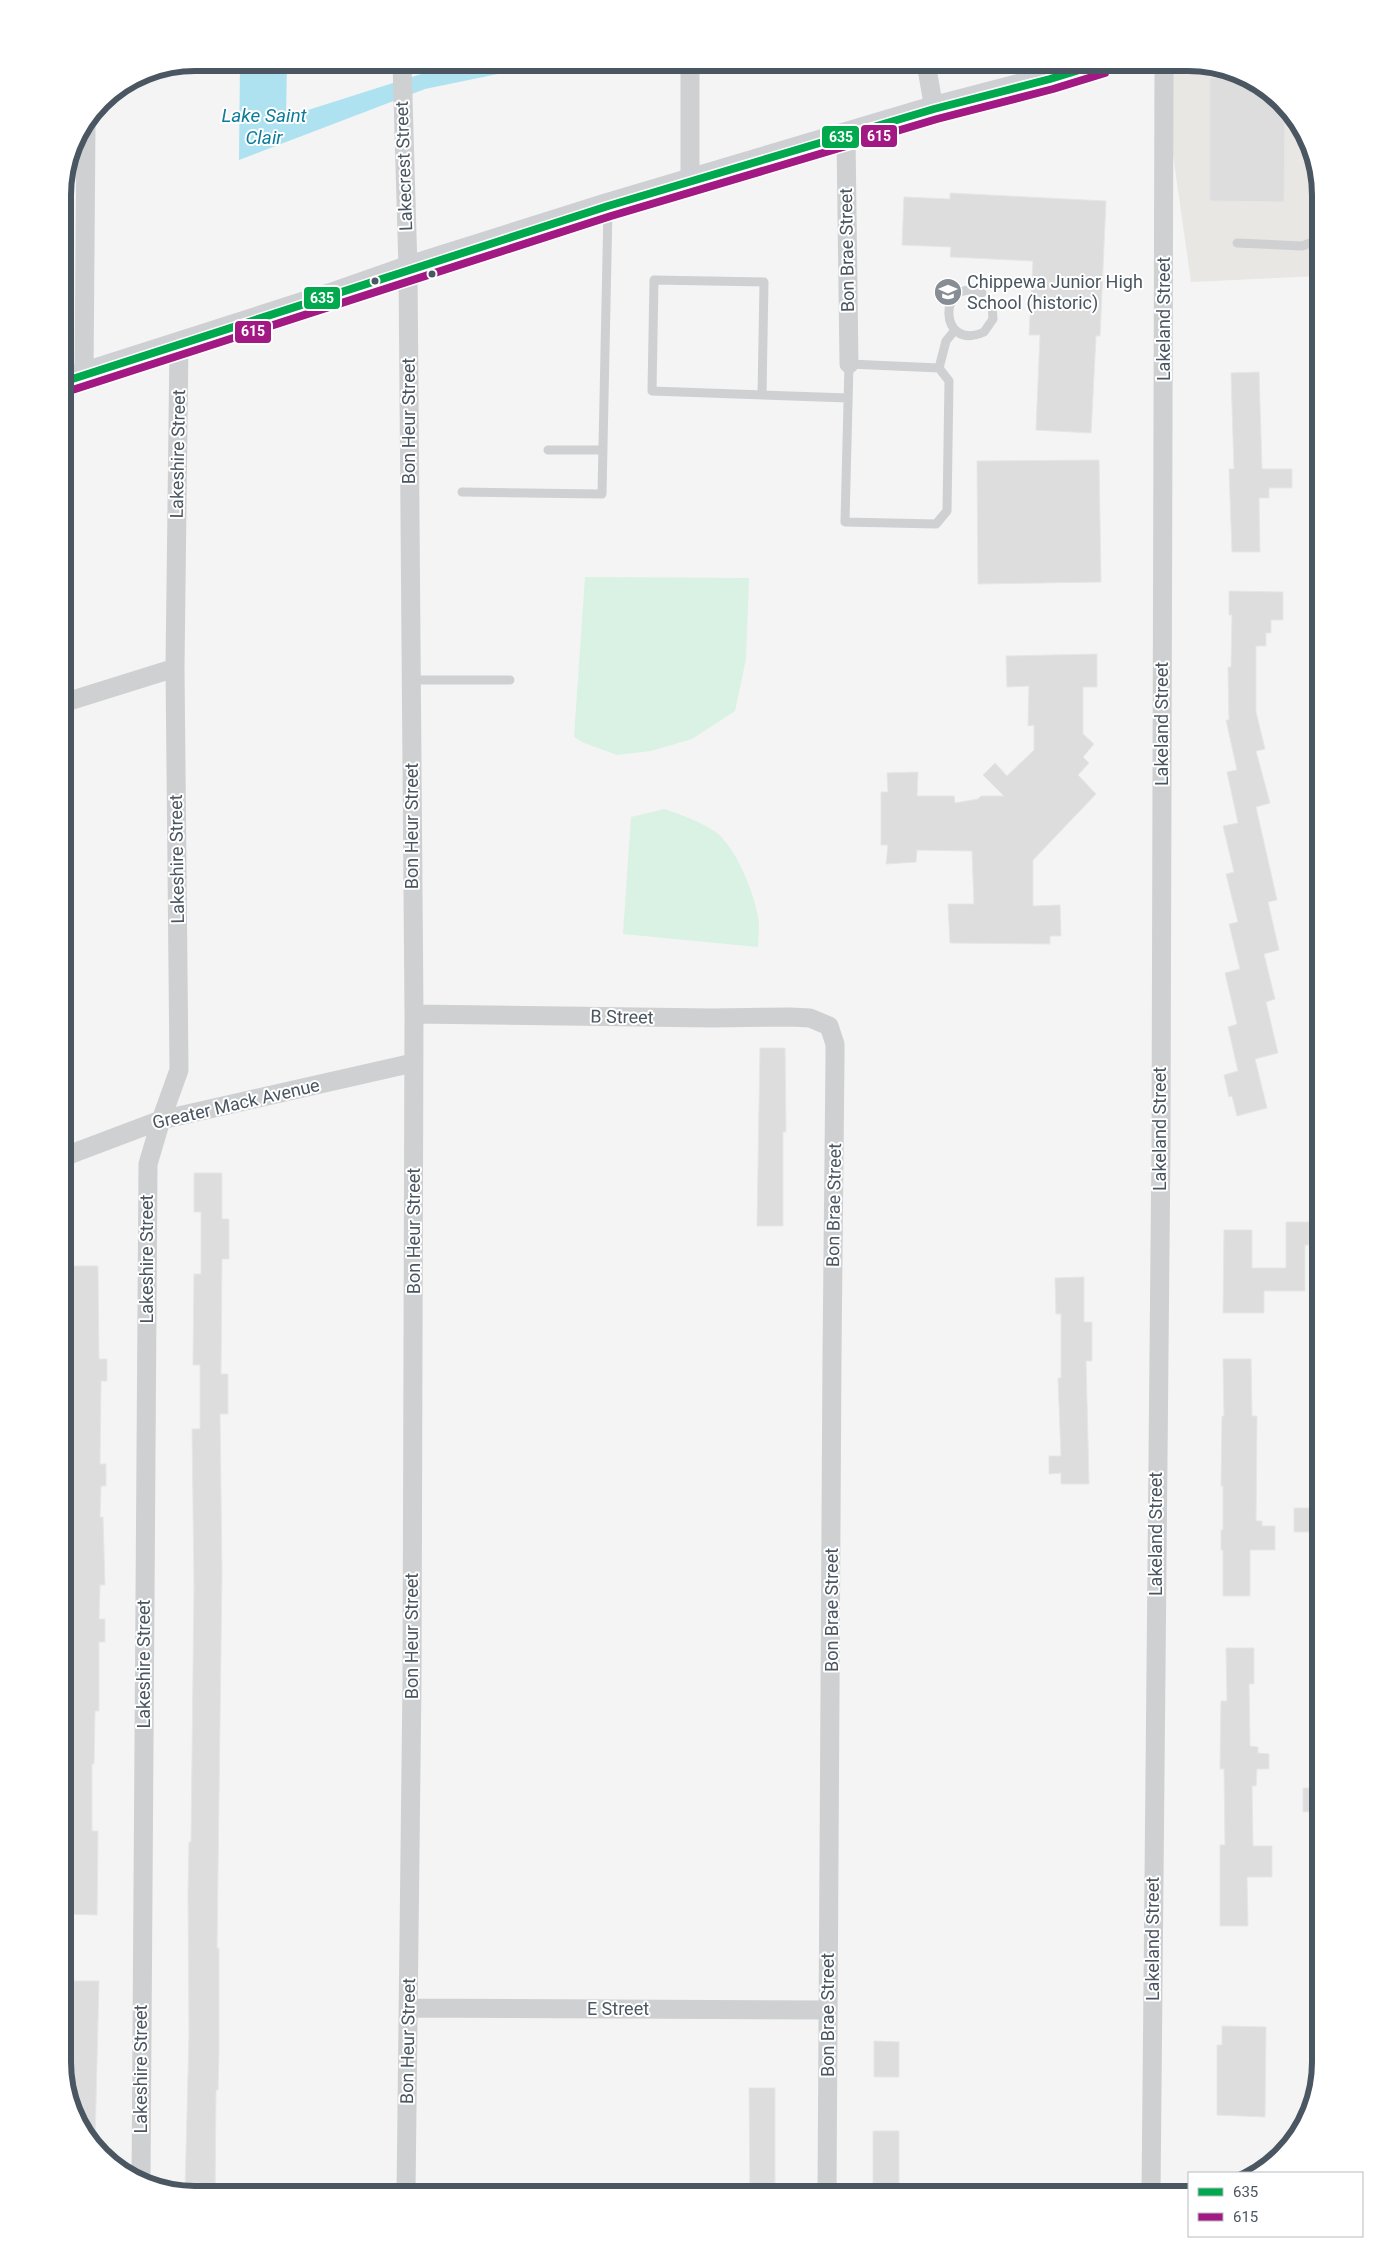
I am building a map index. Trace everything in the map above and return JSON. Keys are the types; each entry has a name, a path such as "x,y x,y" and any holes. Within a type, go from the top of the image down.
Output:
{"main road":[{"path":"74,378 331,296 408,268 608,206 846,137 934,109 1073,72"}],"street":[{"name":"Lakecrest Street","path":"402,71 408,268"},
{"path":"690,71 690,182"},
{"path":"928,72 934,109"},
{"name":"Lakeland Street","path":"1151,2186 1161,1124 1164,72"},
{"name":"Bon Brae Street","path":"846,137 849,364"},
{"path":"74,378 85,139"},
{"name":"Bon Heur Street","path":"406,2185 414,1366 414,1014 408,268"},
{"name":"Lakeshire Street","path":"141,2173 148,1164 179,1070 175,668 179,344"},
{"path":"72,700 175,668"},
{"name":"B Street","path":"414,1014 712,1018 790,1016 810,1018 829,1026"},
{"name":"Bon Brae Street","path":"827,2186 836,1058 835,1044 829,1026"},
{"name":"Greater Mack Avenue","path":"71,1154 161,1120 413,1064"},
{"name":"E Street","path":"409,2008 828,2010"}],"lane":[{"path":"462,492 602,494 608,206"},
{"path":"1237,243 1302,246 1312,242"},
{"path":"762,396 764,282 654,280 652,391 762,396 848,398"},
{"path":"982,293 968,290 954,297 948,310 948,317 955,330 970,336 984,332 993,319 992,304"},
{"path":"938,368 946,341 955,330"},
{"path":"849,364 938,368 950,382 948,512 936,524 845,522 849,364"},
{"path":"548,450 603,450"},
{"path":"411,680 510,680"}],"shaded area":[{"path":"1161,72 1212,74 1243,84 1257,92 1291,126 1308,163 1311,179 1312,276 1191,282"}],"green space":[{"path":"585,577 749,578 746,659 735,711 692,739 651,751 617,755 584,743 574,737"},
{"path":"664,809 690,818 708,827 722,838 730,848 744,873 754,901 759,924 758,947 623,934 631,817"}],"water":[{"name":"Lake Saint Clair","path":"240,71 287,71 286,117 430,71 511,71 425,89 239,160"}],"building":[{"path":"1210,78 1228,78 1257,92 1285,119 1284,202 1210,201"},
{"path":"950,193 1106,201 1100,336 1096,336 1091,433 1036,430 1040,335 1029,335 1033,261 950,257 951,247 902,245 904,197 950,199"},
{"path":"1259,372 1262,469 1292,469 1292,488 1269,488 1269,498 1259,498 1260,552 1232,552 1229,469 1234,469 1231,373"},
{"path":"1099,460 1101,582 978,584 977,461"},
{"path":"1229,591 1283,592 1283,620 1271,620 1271,633 1266,633 1266,646 1256,646 1256,712 1265,749 1256,751 1270,803 1256,807 1277,900 1268,902 1279,950 1264,954 1275,999 1266,1002 1278,1053 1255,1059 1267,1108 1237,1116 1232,1096 1229,1097 1224,1075 1238,1071 1228,1027 1237,1024 1225,973 1240,969 1229,924 1238,922 1226,874 1234,872 1223,826 1238,823 1227,772 1237,770 1226,720 1229,720 1228,667 1231,667 1232,615 1229,615"},
{"path":"1097,654 1097,687 1083,687 1083,734 1094,744 1083,757 1089,763 1078,775 1096,794 1033,860 1033,906 1060,905 1061,936 1050,936 1050,944 950,943 948,904 974,904 972,851 917,850 916,862 886,864 888,845 881,845 881,792 888,792 887,773 918,772 917,796 954,796 955,803 978,799 981,796 1004,796 983,775 995,763 1007,776 1034,750 1034,725 1028,726 1029,686 1007,687 1006,656"},
{"path":"760,1048 785,1048 786,1132 783,1132 783,1226 757,1226"},
{"path":"194,1173 222,1173 222,1219 229,1219 229,1259 222,1259 221,1374 228,1374 228,1414 220,1414 222,1572 217,1948 219,1948 219,2051 218,2090 216,2090 215,2185 185,2185 189,2035 188,1895 189,1842 191,1842 194,1584 192,1429 200,1429 200,1365 193,1365 194,1274 201,1274 201,1212 194,1212"},
{"path":"1286,1222 1309,1222 1309,1245 1305,1245 1305,1291 1264,1291 1264,1313 1223,1313 1224,1230 1252,1230 1252,1268 1286,1268"},
{"path":"71,1266 98,1266 99,1359 107,1359 107,1381 101,1381 100,1464 106,1464 106,1486 101,1486 100,1517 103,1517 105,1585 100,1585 99,1619 105,1619 105,1642 99,1642 99,1711 95,1711 94,1764 92,1764 92,1831 98,1831 97,1915 71,1914"},
{"path":"1084,1277 1084,1322 1092,1322 1092,1361 1086,1361 1089,1484 1061,1484 1061,1473 1049,1474 1049,1456 1061,1456 1058,1378 1061,1378 1061,1314 1056,1314 1055,1278"},
{"path":"1223,1359 1251,1359 1252,1416 1257,1416 1256,1521 1262,1521 1262,1526 1275,1526 1275,1550 1250,1550 1250,1596 1223,1596 1221,1530 1223,1530 1223,1486 1221,1486 1222,1416 1224,1416"},
{"path":"1294,1508 1312,1508 1312,1532 1294,1532"},
{"path":"1226,1648 1254,1648 1254,1684 1249,1684 1250,1746 1258,1747 1258,1753 1269,1754 1269,1769 1257,1769 1256,1786 1252,1786 1253,1846 1272,1846 1272,1877 1247,1877 1248,1926 1220,1926 1220,1845 1225,1845 1224,1769 1220,1769 1221,1701 1227,1701"},
{"path":"1303,1788 1312,1788 1312,1811 1303,1812"},
{"path":"71,1981 99,1981 95,2135 84,2117 75,2094 72,2078"},
{"path":"1222,2026 1266,2027 1265,2117 1217,2115 1217,2045 1222,2045"},
{"path":"874,2041 899,2042 899,2077 874,2077"},
{"path":"749,2088 775,2088 775,2186 750,2186"},
{"path":"873,2131 899,2131 899,2186 873,2186"}],"transit line":[{"name":"635","path":"72,379 608,206 934,109 1073,72"},
{"name":"615","path":"72,390 611,216 937,119 1053,89 1105,73"}],"place":[{"name":"Chippewa Junior High School (historic)","path":"948,292"}]}
